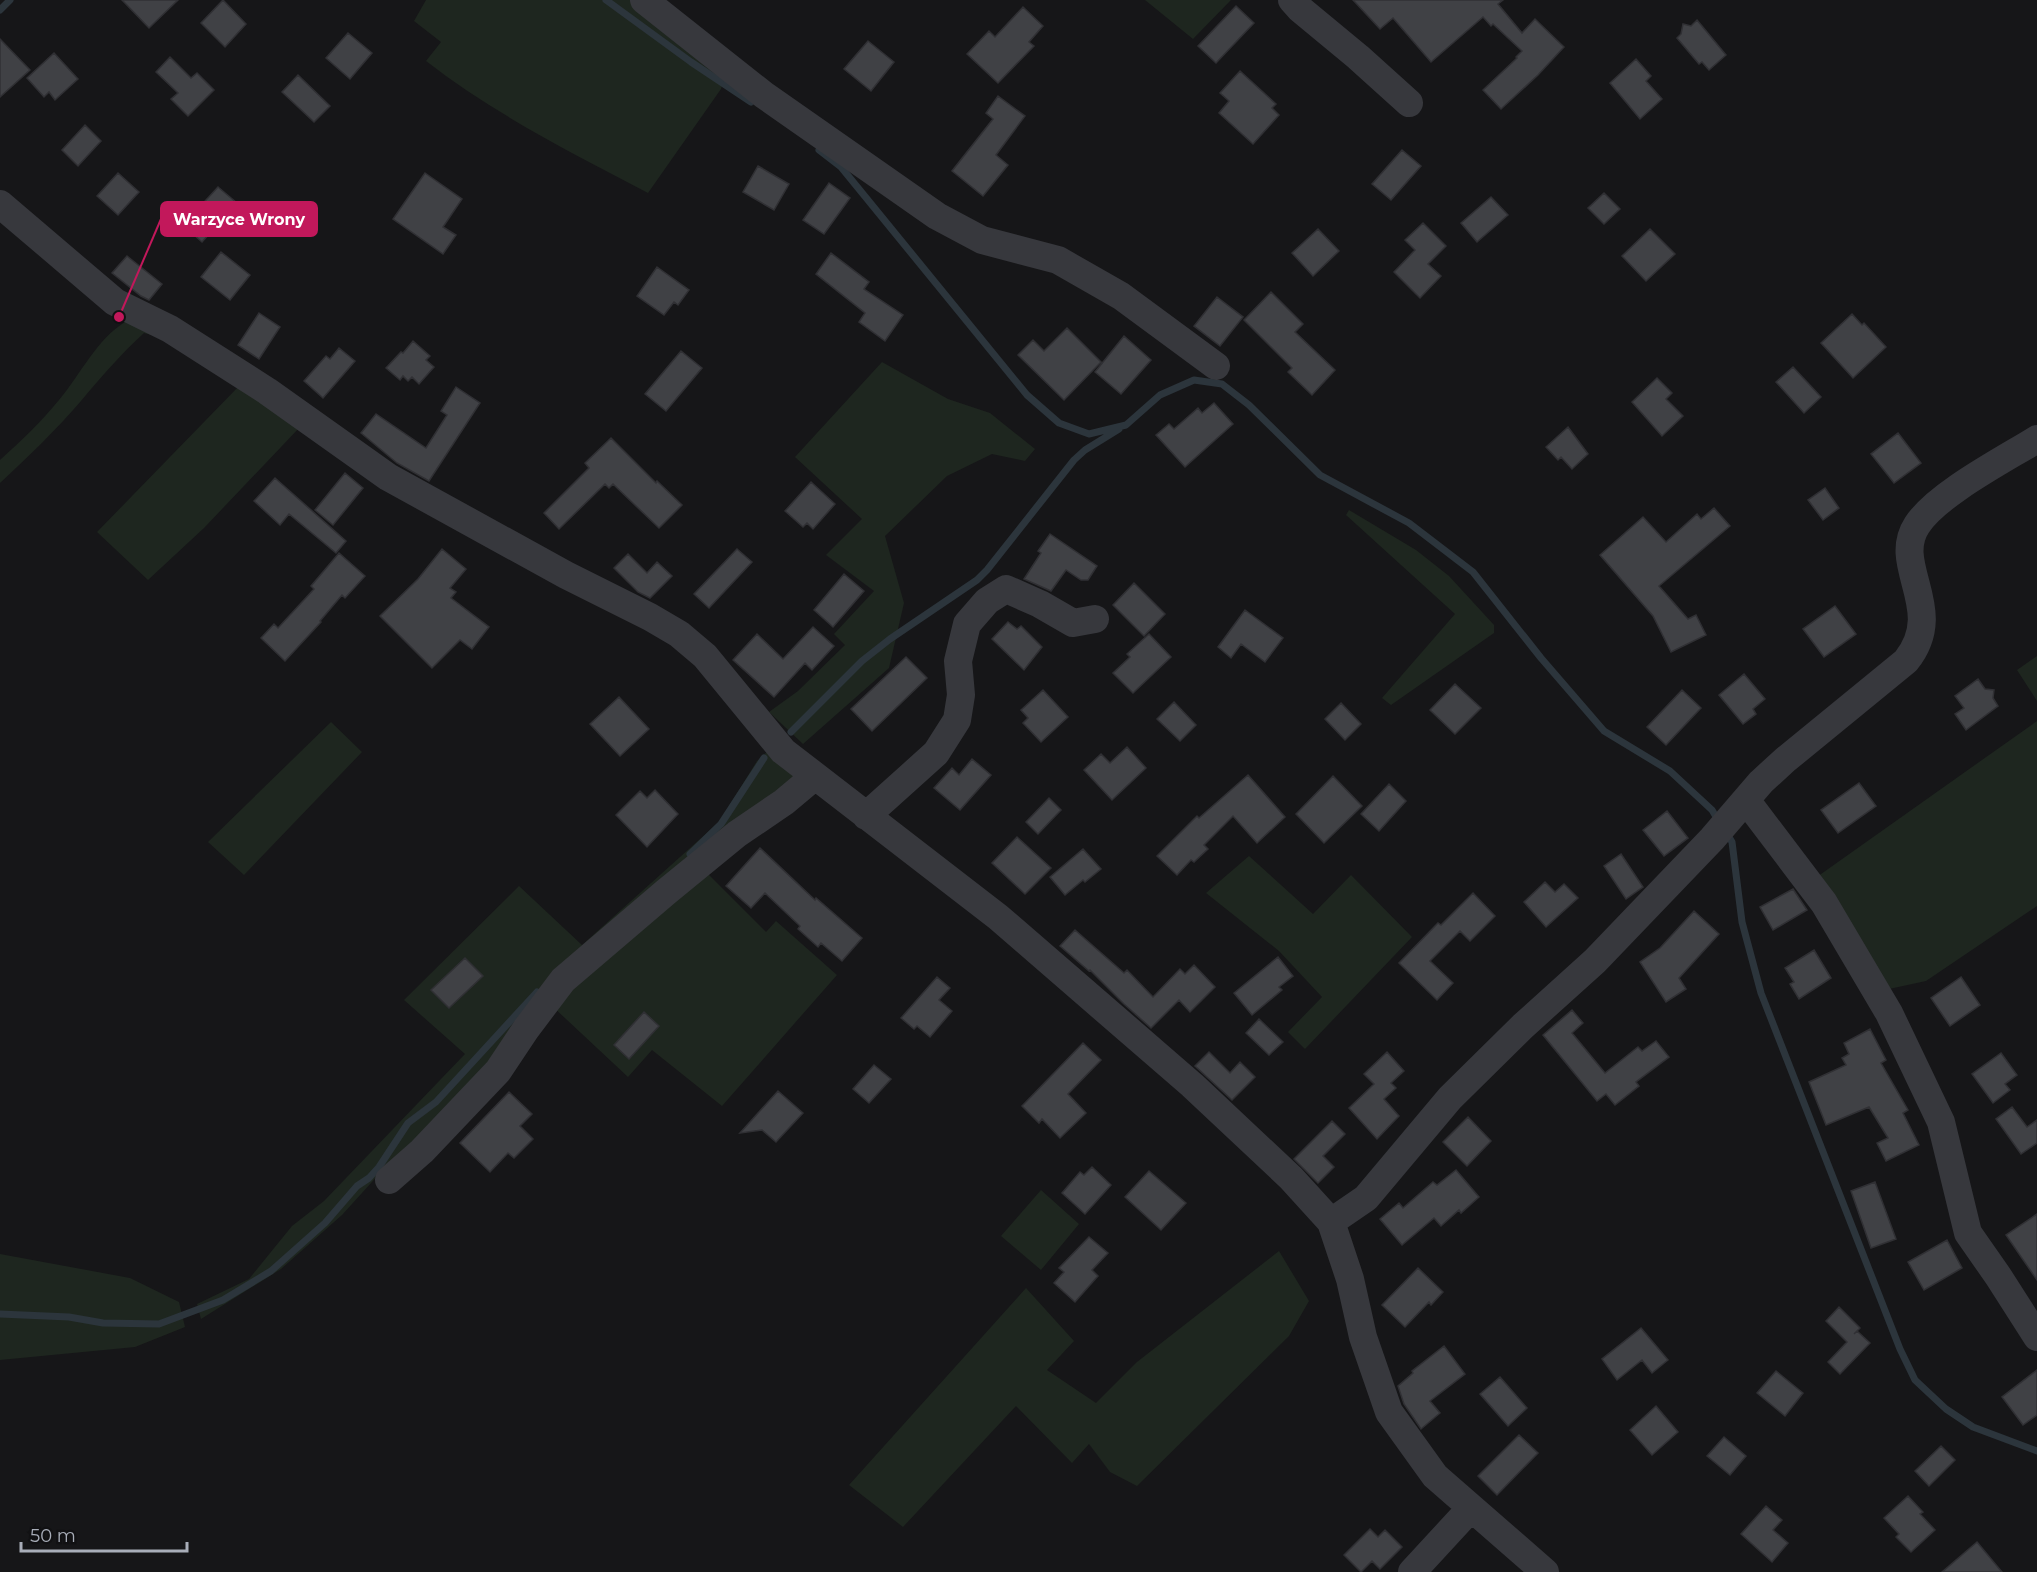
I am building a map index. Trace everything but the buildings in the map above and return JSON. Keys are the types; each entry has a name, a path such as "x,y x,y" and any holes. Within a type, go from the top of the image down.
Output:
{"street":[{"path":"644,0 764,95 937,216 981,240 1058,260 1121,296 1216,366"},
{"path":"1292,0 1409,103"},
{"path":"0,204 115,302 170,329 267,392 388,477 679,634 705,656 783,751 998,917 1192,1085 1291,1178 1331,1222 1350,1279 1363,1337 1389,1412 1435,1476 1545,1572"},
{"path":"1331,1222 1366,1198 1450,1098 1523,1026 1595,961 1740,808 1761,782 1893,673 1914,651 1923,627 1923,616 1910,556 1910,543 1918,524 1964,484 2037,439"},
{"path":"866,816 936,753 957,720 961,695 958,661 967,624 987,601 1006,590 1040,604 1073,623 1095,619"},
{"path":"389,1180 422,1151 498,1071 563,980 675,884 815,776"},
{"path":"1740,808 1824,903 1889,1013 1941,1122 1968,1233 2037,1337"},
{"path":"1412,1572 1471,1508"}],"shaded area":[{"path":"426,0 632,0 725,75 721,89 648,193 506,116 426,61 441,42 414,21"},
{"path":"1145,0 1231,0 1193,39"},
{"path":"125,322 163,338 144,333 111,366 52,433 0,483 0,460 45,416 97,348"},
{"path":"882,362 948,399 990,413 1035,449 1025,461 992,454 947,476 885,536 904,603 889,668 803,744 769,712 798,691 845,645 834,634 874,591 826,555 862,519 795,457"},
{"path":"240,385 300,427 204,528 148,580 97,532"},
{"path":"1349,510 1416,550 1449,576 1494,625 1494,633 1391,705 1382,698 1455,614 1346,515"},
{"path":"2037,656 2037,701 2017,670"},
{"path":"2037,721 2037,906 1926,981 1889,989 1814,879"},
{"path":"331,722 362,752 244,875 208,842"},
{"path":"769,750 794,774 794,785 736,824 499,1063 381,1172 342,1215 281,1269 201,1319 197,1304 249,1279 292,1226 324,1201 465,1054 404,1000 519,886 582,945 719,822 757,761"},
{"path":"1249,856 1313,914 1351,875 1412,937 1305,1049 1288,1032 1322,997 1279,951 1206,893"},
{"path":"707,873 766,932 776,921 837,975 722,1106 652,1050 628,1077 551,1005"},
{"path":"1041,1190 1079,1224 1041,1270 1001,1236"},
{"path":"1279,1251 1309,1301 1289,1336 1137,1486 1110,1472 1089,1444 1072,1463 1016,1406 903,1527 849,1485 1026,1288 1074,1341 1047,1370 1096,1403 1137,1362"},
{"path":"0,1254 130,1278 179,1302 185,1327 135,1347 0,1360"}],"waterway":[{"path":"0,10 10,0"},
{"path":"606,0 691,62 751,102"},
{"path":"819,150 841,167 1027,395 1059,423 1089,434 1126,425 1160,395 1194,380 1222,384 1249,405 1320,475 1409,523 1473,572 1541,658 1604,731 1670,771 1712,810 1718,820"},
{"path":"791,732 862,661 890,639 977,580 1074,460 1085,450 1119,429"},
{"path":"690,854 721,824 764,758"},
{"path":"1726,832 1732,842 1742,922 1761,993 1900,1349 1915,1380 1946,1409 1973,1427 2037,1451"},
{"path":"0,1314 69,1317 103,1323 159,1324 223,1300 271,1271 325,1223 357,1186 379,1167 408,1123 436,1102 537,992"}],"place":[{"name":"Warzyce Wrony","path":"119,317"}]}
